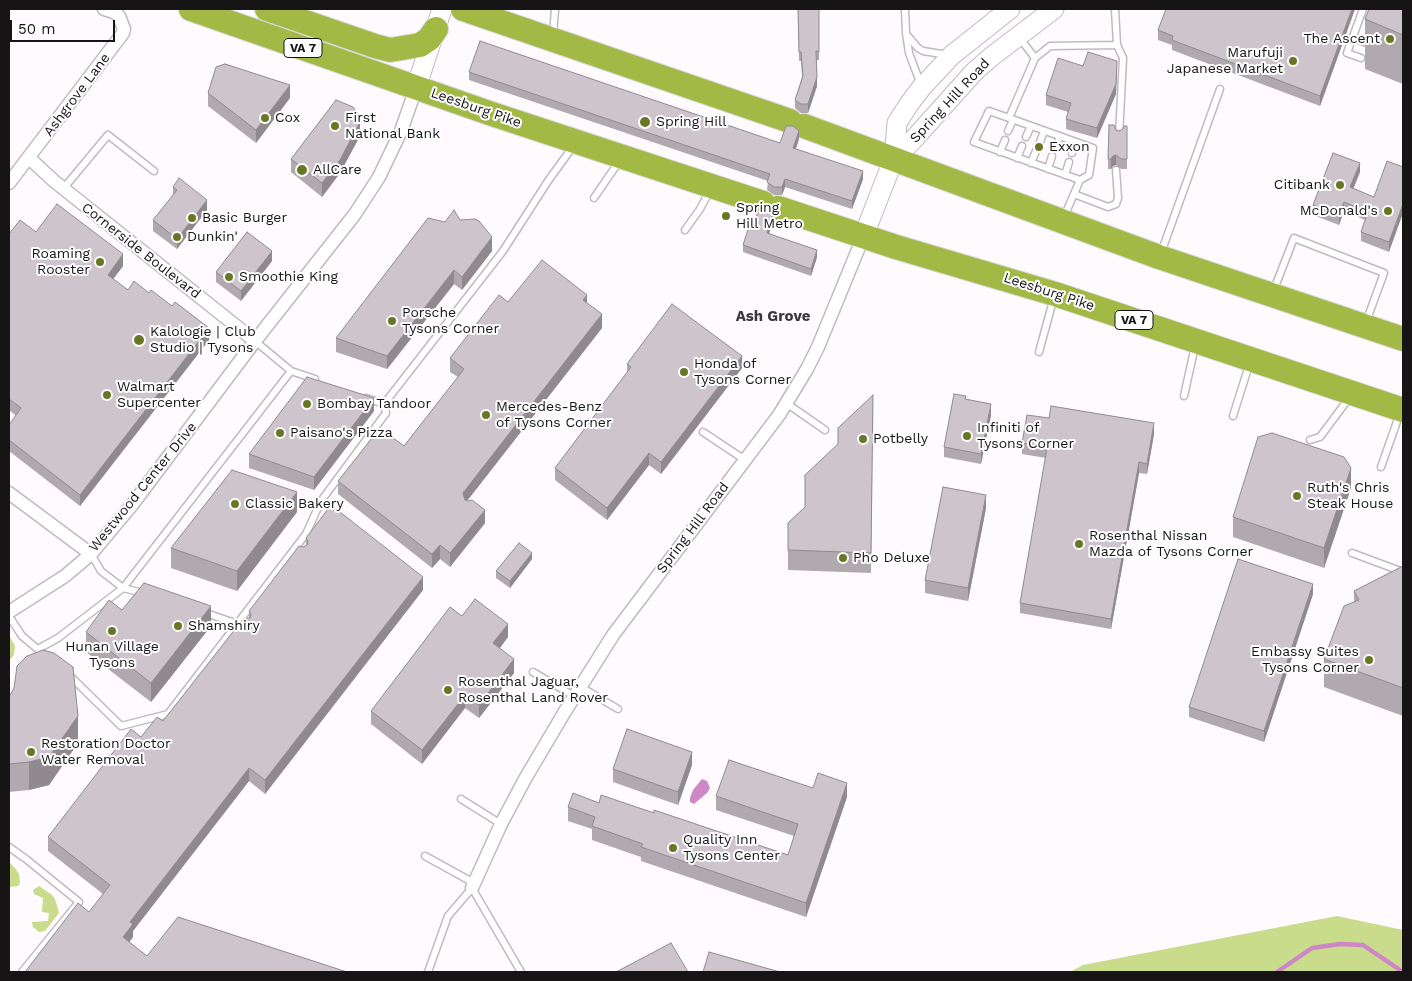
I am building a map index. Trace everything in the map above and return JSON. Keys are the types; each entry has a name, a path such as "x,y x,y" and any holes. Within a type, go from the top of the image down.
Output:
{"highway":[{"name":"Leesburg Pike","path":"191,9 416,88 711,187 864,235 896,247 1056,294 1403,410"},
{"path":"268,9 390,50 420,45 429,39 439,19"},
{"path":"463,9 797,123 1159,257 1403,339"}],"main road":[{"name":"Spring Hill Road","path":"864,235 894,158 897,122 922,87 952,55 1010,9"},
{"name":"Spring Hill Road","path":"894,158 914,140 974,72 1054,9"},
{"path":"416,88 439,19"}],"street":[{"name":"Ashgrove Lane","path":"9,183 123,33 124,29 119,16 114,12 104,9"},
{"name":"Westwood Center Drive","path":"9,614 64,576 91,554 132,505 255,341 355,214 379,177 400,131 416,88"},
{"name":"Cornerside Boulevard","path":"29,158 63,189 255,341"},
{"name":"Spring Hill Road","path":"473,886 501,824 525,779 613,635 745,460 808,369 864,235"},
{"path":"9,493 91,554"}],"lane":[{"path":"553,39 555,9"},
{"path":"906,9 908,53 922,87"},
{"path":"1115,9 1117,45 1123,58 1119,136"},
{"path":"1362,58 1347,53 1363,9"},
{"path":"906,33 923,51 952,55"},
{"path":"1018,36 1035,58"},
{"path":"1353,38 1366,43"},
{"path":"1008,131 1035,58 1050,46 1117,45"},
{"path":"1159,257 1220,89"},
{"path":"989,111 1011,119 1093,148 1089,176 1080,180 974,142 989,111"},
{"path":"1026,137 1031,126"},
{"path":"1040,142 1044,131"},
{"path":"63,189 108,136 154,171"},
{"path":"1056,148 1060,136"},
{"path":"1000,152 1005,140"},
{"path":"384,404 503,251 576,141"},
{"path":"1072,153 1076,142"},
{"path":"1017,158 1022,146"},
{"path":"1031,163 1036,151"},
{"path":"1048,169 1052,156"},
{"path":"594,198 622,157"},
{"path":"1065,175 1069,162"},
{"path":"1074,194 1108,207 1116,204 1118,198 1116,170"},
{"path":"1062,222 1080,180"},
{"path":"685,230 700,209 711,187"},
{"path":"1272,294 1294,238 1384,273 1364,326"},
{"path":"1038,352 1056,294"},
{"path":"1184,396 1196,340"},
{"path":"255,341 291,371 319,381"},
{"path":"1233,416 1251,359"},
{"path":"38,649 58,638 123,588 291,371"},
{"path":"1310,440 1320,437 1352,393"},
{"path":"356,394 384,404"},
{"path":"786,403 825,430"},
{"path":"62,669 121,726 168,714 296,552 321,501 386,413 384,404"},
{"path":"1382,467 1403,410"},
{"path":"703,432 745,460"},
{"path":"1352,553 1403,572"},
{"path":"91,554 101,571 123,588 147,594"},
{"path":"192,608 246,628"},
{"path":"9,614 22,636 50,659"},
{"path":"533,672 618,709"},
{"path":"461,799 501,824"},
{"path":"9,847 26,858 79,902 22,972"},
{"path":"425,856 473,886 521,972"},
{"path":"428,972 448,916 473,886"}],"green space":[{"path":"9,635 15,646 14,655 9,661"},
{"path":"9,862 19,874 20,883 18,886 9,887"},
{"path":"39,886 55,899 59,913 45,931 39,932 33,927 32,922 48,921 49,913 42,912 43,898 34,894 33,890"},
{"path":"1337,916 1403,930 1403,972 1070,972 1083,965"}],"shaded area":[{"path":"702,779 707,781 710,788 694,804 690,802 690,798 693,790"}],"building":[{"path":"798,9 819,9 819,52 816,51 817,77 808,104 801,104 795,100 803,76 801,52 799,52"},
{"path":"1166,9 1352,9 1320,96 1172,40 1173,36 1158,30"},
{"path":"1369,9 1403,9 1403,35 1365,19"},
{"path":"480,41 780,143 786,126 793,126 799,131 793,148 863,171 852,201 785,179 782,187 774,187 767,182 770,174 469,72"},
{"path":"1088,52 1117,61 1116,84 1097,128 1066,119 1071,103 1046,95 1058,58 1083,66"},
{"path":"225,64 290,85 256,130 208,93 216,67"},
{"path":"336,100 353,107 359,115 360,122 340,160 322,183 291,159"},
{"path":"1109,125 1114,125 1116,130 1119,131 1124,126 1127,126 1127,159 1121,159 1116,155 1108,159"},
{"path":"1333,153 1360,163 1350,187 1374,197 1387,161 1403,167 1403,204 1389,242 1361,232 1368,212 1344,202 1339,215 1313,205"},
{"path":"179,178 207,200 177,239 153,220 177,190 173,187"},
{"path":"57,204 123,254 108,275 128,290 134,281 149,293 151,290 172,306 175,302 209,328 80,495 9,440 9,425 21,408 9,399 9,234 20,220 36,232"},
{"path":"759,209 767,209 773,214 767,233 817,250 811,269 743,245 749,226 752,228"},
{"name":"Porsche Tysons Corner","path":"454,210 460,220 475,219 479,221 492,237 462,277 454,270 387,356 336,338 428,218 445,222"},
{"path":"247,232 272,251 241,291 216,272"},
{"path":"542,260 587,295 583,300 602,314 463,493 465,500 472,500 485,510 450,553 440,545 432,554 338,481 380,428 404,446 464,369 450,358 499,295 508,302"},
{"path":"672,304 742,356 661,462 649,453 607,508 555,468 631,367 627,364"},
{"path":"307,377 374,398 314,477 249,454"},
{"name":"Infiniti of Tysons Corner","path":"954,394 966,396 965,399 991,404 981,454 944,447"},
{"path":"873,395 871,553 788,550 788,523 805,507 805,475 838,444 838,428"},
{"name":"Rosenthal Nissan Mazda of Tysons Corner","path":"1051,406 1154,423 1147,464 1139,462 1111,619 1020,603 1047,448 1022,443 1027,415 1049,418"},
{"path":"1272,433 1344,457 1351,468 1324,548 1233,517 1258,437"},
{"path":"232,470 297,492 237,571 171,548"},
{"path":"943,487 986,495 968,588 925,580"},
{"path":"331,505 423,577 265,780 249,768 130,922 133,924 123,937 147,956 178,917 347,972 25,972 78,903 89,912 110,885 48,837 131,729 141,737 157,717 163,721 243,619 250,618 251,614 249,611 299,546 307,545 306,538"},
{"path":"519,543 532,553 510,581 496,571"},
{"path":"1238,559 1313,584 1264,731 1189,707"},
{"name":"Embassy Suites Tysons Corner","path":"1403,566 1403,688 1324,659 1344,606 1359,600 1354,591"},
{"path":"144,583 211,606 151,683 86,632 109,600 122,610"},
{"name":"Rosenthal Jaguar, Rosenthal Land Rover","path":"475,599 508,624 493,643 514,659 479,705 465,695 422,750 371,711 450,607 462,616"},
{"path":"43,650 54,653 73,667 78,716 49,757 9,764 9,697 14,688 17,666 27,656"},
{"name":"Quality Inn Tysons Center","path":"627,729 692,752 678,792 613,769"},
{"name":"Quality Inn Tysons Center","path":"729,760 813,788 818,773 847,783 806,903 641,847 643,844 592,826 595,817 568,807 573,793 599,803 601,795 654,813 654,810 788,855 798,824 716,796"},
{"path":"671,943 688,972 616,972"},
{"path":"709,952 780,972 703,972"}],"waterway":[{"path":"1277,972 1312,948 1340,944 1363,945 1403,972"}],"place":[{"name":"The Ascent","path":"1390,39"},
{"name":"Marufuji Japanese Market","path":"1293,61"},
{"name":"Cox","path":"265,118"},
{"name":"Spring Hill","path":"645,122"},
{"name":"First National Bank","path":"335,126"},
{"name":"Exxon","path":"1039,147"},
{"name":"AllCare","path":"302,170"},
{"name":"Citibank","path":"1340,185"},
{"name":"McDonald's","path":"1388,211"},
{"name":"Spring Hill Metro","path":"726,216"},
{"name":"Basic Burger","path":"192,218"},
{"name":"Dunkin'","path":"177,237"},
{"name":"Roaming Rooster","path":"100,262"},
{"name":"Smoothie King","path":"229,277"},
{"name":"Porsche Tysons Corner","path":"392,321"},
{"name":"Kalologie | Club Studio | Tysons","path":"139,340"},
{"name":"Honda of Tysons Corner","path":"684,372"},
{"name":"Walmart Supercenter","path":"107,395"},
{"name":"Bombay Tandoor","path":"307,404"},
{"name":"Mercedes-Benz of Tysons Corner","path":"486,415"},
{"name":"Paisano's Pizza","path":"280,433"},
{"name":"Infiniti of Tysons Corner","path":"967,436"},
{"name":"Potbelly","path":"863,439"},
{"name":"Ruth's Chris Steak House","path":"1297,496"},
{"name":"Classic Bakery","path":"235,504"},
{"name":"Rosenthal Nissan Mazda of Tysons Corner","path":"1079,544"},
{"name":"Pho Deluxe","path":"843,558"},
{"name":"Shamshiry","path":"178,626"},
{"name":"Hunan Village Tysons","path":"112,631"},
{"name":"Embassy Suites Tysons Corner","path":"1369,660"},
{"name":"Rosenthal Jaguar, Rosenthal Land Rover","path":"448,690"},
{"name":"Restoration Doctor Water Removal","path":"31,752"},
{"name":"Quality Inn Tysons Center","path":"673,848"}],"district":[{"name":"Ash Grove","path":"773,317"}]}
